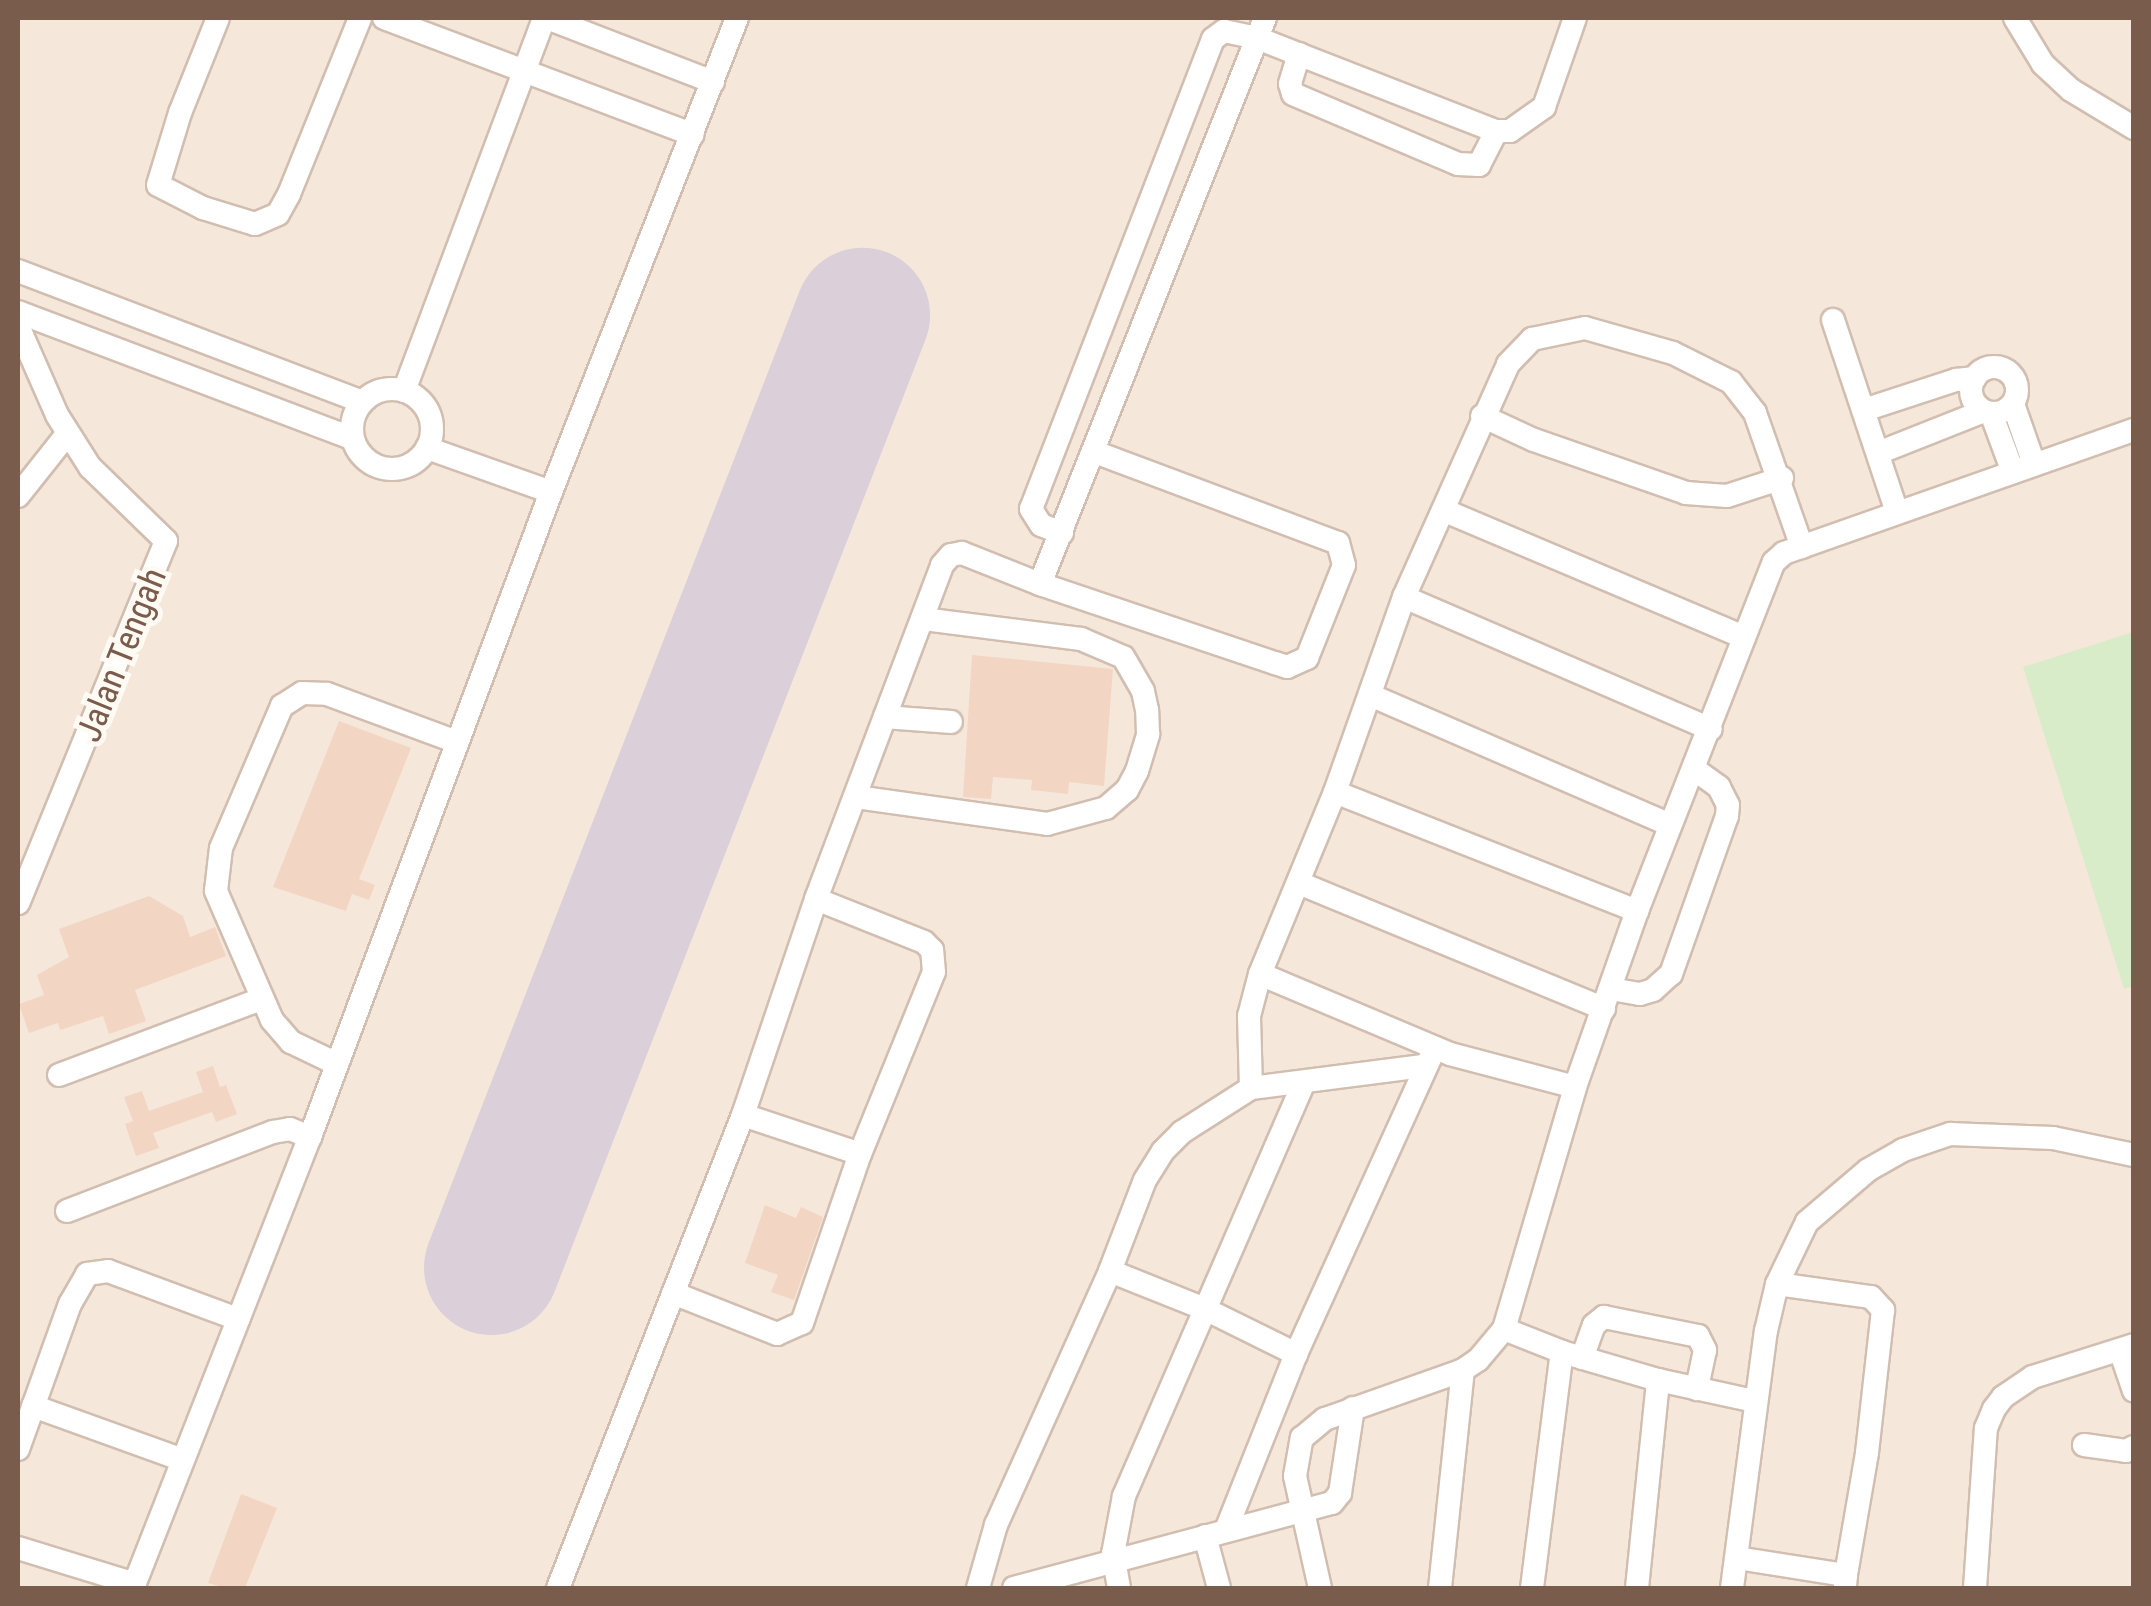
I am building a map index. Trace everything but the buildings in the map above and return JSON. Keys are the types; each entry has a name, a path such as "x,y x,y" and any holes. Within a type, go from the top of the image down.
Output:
{"street":[{"path":"218,18 180,113 158,185 204,208 255,224 278,214 290,194 360,18"},
{"path":"384,18 693,135"},
{"path":"404,390 546,18 713,82"},
{"path":"18,1548 134,1586 310,1137 551,492 737,18"},
{"path":"1062,533 1041,525 1031,509 1214,39 1224,30 1261,28 1299,54 1496,132 1526,124 1544,107 1576,18"},
{"path":"2015,18 2042,64 2071,90 2134,128"},
{"path":"1040,584 1261,28"},
{"path":"1299,54 1290,84 1294,94 1458,164 1480,165 1496,132"},
{"path":"1153,191 1192,204"},
{"path":"18,270 362,402"},
{"path":"18,312 352,438"},
{"path":"125,352 140,318"},
{"path":"1834,320 1897,512"},
{"name":"Jalan Tengah","path":"18,326 68,434 90,467 166,541 145,601 18,902"},
{"path":"1250,1088 1249,1016 1260,974 1334,792 1404,598 1482,416 1519,349 1532,338 1585,328 1673,354 1730,382 1755,413 1782,478 1802,547"},
{"path":"1864,410 1956,380 1974,378 1987,368 2004,369 2018,388 1996,409 1878,454"},
{"path":"1974,378 1972,397 1996,409 2024,468"},
{"path":"389,388 404,390 429,414 427,448 405,466 386,468 361,455 352,438 354,412 362,402 389,388"},
{"path":"1482,416 1534,440 1686,493 1727,496 1782,478"},
{"path":"1320,1588 1300,1510 1295,1464 1302,1438 1313,1427 1353,1408 1439,1382 1463,1370 1478,1360 1504,1330 1575,1087 1637,912 1774,562 1802,547 1897,512 2134,430"},
{"path":"18,496 68,434"},
{"path":"427,448 551,492"},
{"path":"558,1588 744,1115 816,899 942,565 951,555 976,556 1040,584 1275,663 1287,666 1307,658 1344,564 1338,544 1095,452"},
{"path":"1443,510 1744,637"},
{"path":"1404,598 1711,729"},
{"path":"856,796 1047,824 1106,808 1127,790 1137,770 1148,734 1146,710 1143,691 1123,657 1082,638 922,619"},
{"path":"335,1063 291,1042 262,999 216,891 215,874 282,706 302,693 326,694 457,742"},
{"path":"1370,695 1670,825"},
{"path":"885,717 951,722"},
{"path":"1299,883 1608,999 1640,994 1653,990 1671,974 1727,816 1728,804 1719,787 1694,770"},
{"path":"1334,792 1637,912"},
{"path":"672,1294 777,1334 802,1323 860,1154 934,962 924,942 816,899"},
{"path":"1260,974 1429,1057 1575,1087"},
{"path":"59,1075 262,999"},
{"path":"978,1588 996,1524 1110,1271 1145,1180 1162,1151 1214,1107 1250,1088 1304,1084 1429,1057"},
{"path":"1219,1588 1215,1533 1429,1057"},
{"path":"1119,1588 1112,1564 1124,1496 1304,1084"},
{"path":"744,1115 860,1154"},
{"path":"66,1210 273,1132 290,1129 310,1137"},
{"path":"1732,1588 1754,1401 1777,1284 1806,1222 1846,1186 1903,1150 1950,1134 1986,1132 2053,1138 2134,1155"},
{"path":"18,1449 76,1290 94,1270 238,1320"},
{"path":"1110,1271 1205,1310 1296,1354"},
{"path":"1737,1558 1845,1582 1867,1453 1883,1310 1871,1297 1777,1284"},
{"path":"1532,1588 1572,1355 1594,1325 1604,1317 1698,1336 1705,1350 1696,1388"},
{"path":"1504,1330 1658,1380 1754,1401"},
{"path":"1975,1588 1986,1428 2003,1397 2033,1377 2126,1347 2134,1392"},
{"path":"1440,1588 1463,1370"},
{"path":"1637,1588 1658,1380"},
{"path":"33,1406 183,1460"},
{"path":"1014,1588 1332,1503 1340,1493 1353,1408"},
{"path":"2084,1445 2126,1451 2134,1447"}],"shaded area":[{"path":"18,18 2133,18 2133,1588 18,1588"}],"green space":[{"path":"2133,632 2134,986 2124,989 2023,667"}],"runway":[{"path":"491,1267 862,315"}]}
